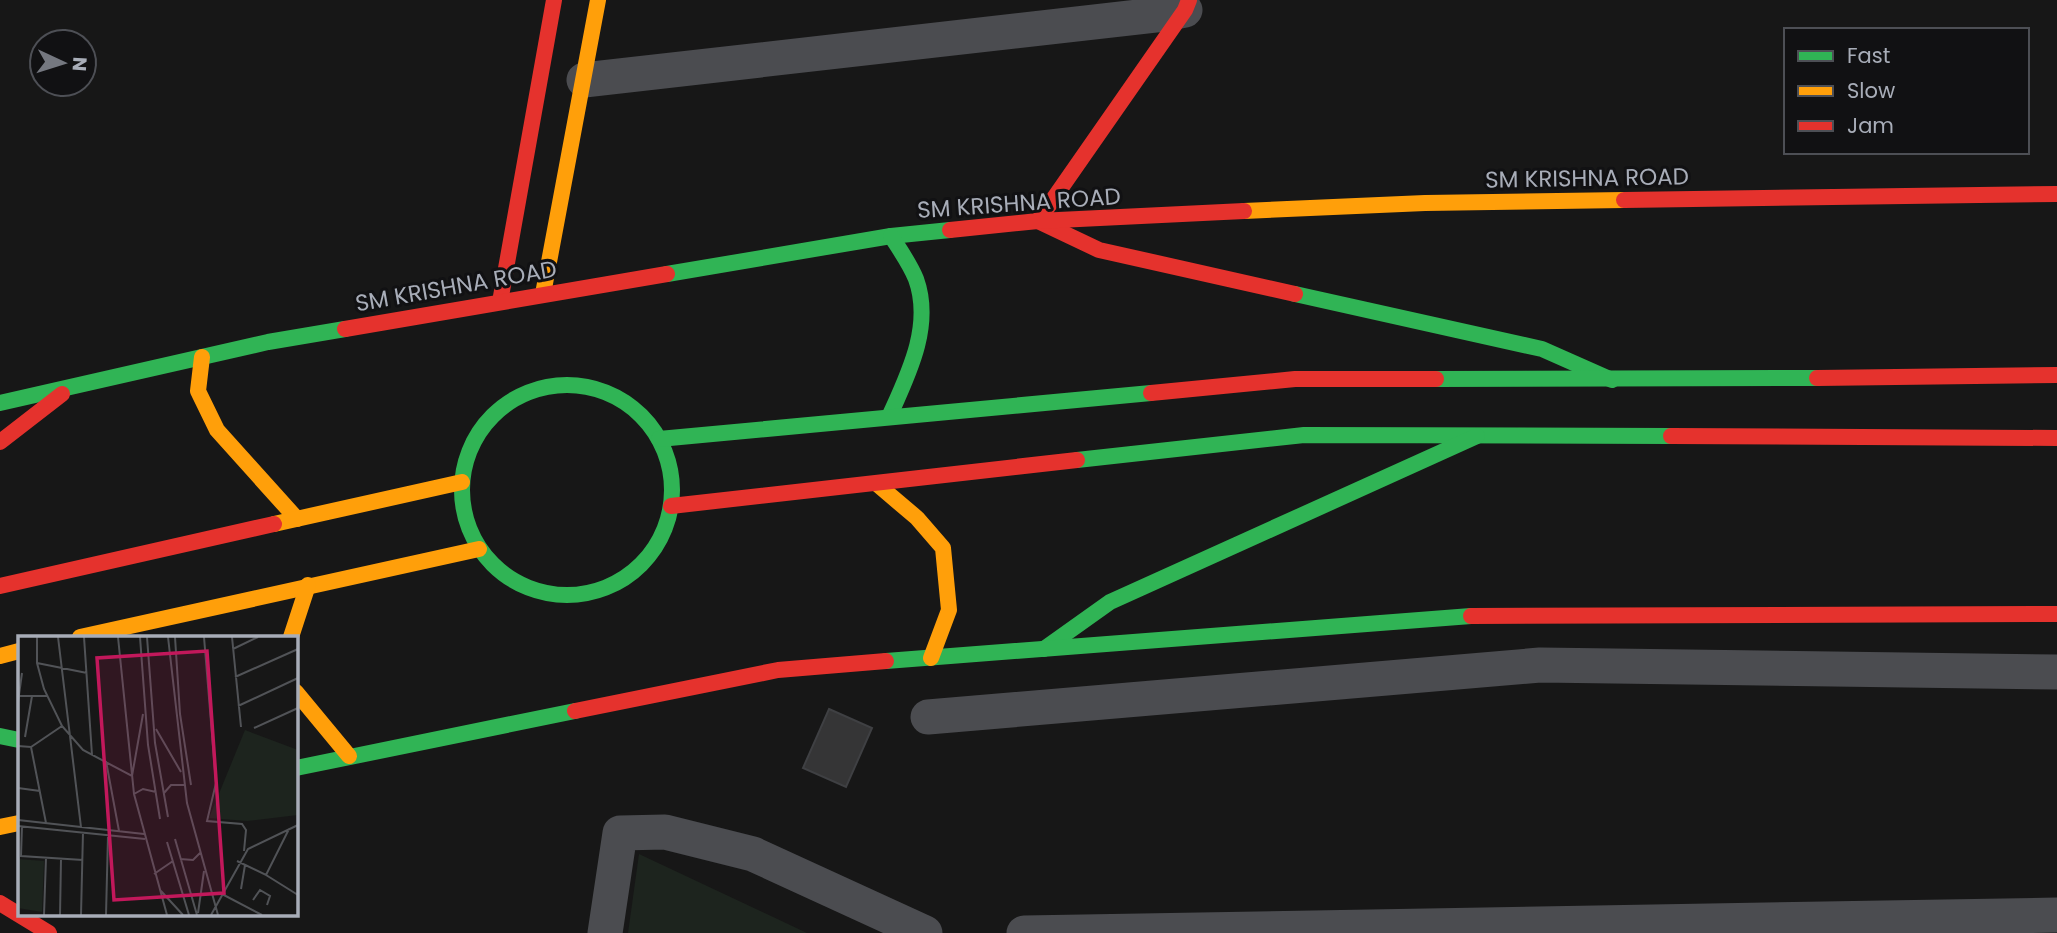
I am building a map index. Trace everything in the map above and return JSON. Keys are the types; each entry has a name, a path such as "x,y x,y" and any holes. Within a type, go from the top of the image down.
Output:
{"main road":[{"path":"500,302 554,0"},
{"path":"543,294 598,0"},
{"path":"1187,5 1038,221 1099,250 1542,349 1612,380"},
{"name":"SM KRISHNA ROAD","path":"0,403 268,342 891,236 1038,221 1424,203 2057,194"},
{"path":"889,417 917,350 922,309 916,281 891,236"},
{"path":"202,357 198,391 217,430 297,519"},
{"path":"659,439 1295,379 1612,380 2057,375"},
{"path":"578,385 611,394 638,413 659,439 671,470 671,506 660,541 637,570 606,589 571,596 536,592 504,575 479,549 465,515 462,482 470,449 488,421 514,399 545,387 578,385"},
{"path":"0,442 69,387"},
{"path":"671,506 1304,435 2057,438"},
{"path":"1044,649 1110,602 1477,436"},
{"path":"0,586 462,482"},
{"path":"877,484 917,518 943,548 949,610 931,659"},
{"path":"84,636 479,549"},
{"path":"291,636 307,585"},
{"path":"298,768 778,670 1454,616 2057,614"},
{"path":"0,656 18,651"},
{"path":"298,694 349,756"},
{"path":"0,736 18,740"},
{"path":"0,827 18,823"},
{"path":"0,903 18,914"},
{"path":"21,916 49,933"}],"street":[{"path":"583,80 1164,15 1187,5"},
{"path":"928,717 1540,665 2057,672"},
{"path":"605,933 620,833 665,832 753,854 925,933"},
{"path":"1024,933 2057,915"}],"shaded area":[{"path":"639,854 807,933 628,933"}],"building":[{"path":"829,709 872,728 846,787 803,768"}],"traffic: fast":[{"path":"667,274 891,236 950,230"},
{"path":"889,417 916,350 922,314 916,279 891,236"},
{"path":"1295,294 1542,349 1612,380"},
{"path":"0,403 268,342 345,329"},
{"path":"1436,379 1817,378"},
{"path":"567,385 607,393 641,416 664,450 672,490 664,530 641,564 607,587 567,595 527,587 493,564 470,530 462,490 470,450 493,416 527,393 567,385"},
{"path":"659,439 1151,393"},
{"path":"1077,460 1304,435 1671,436"},
{"path":"1044,649 1110,602 1477,436"},
{"path":"886,661 1471,616"},
{"path":"298,768 575,711"},
{"path":"0,736 18,740"}],"traffic: slow":[{"path":"543,294 598,0"},
{"path":"1244,211 1425,203 1624,200"},
{"path":"202,357 198,391 217,430 297,519"},
{"path":"274,524 462,482"},
{"path":"877,484 917,518 943,548 949,610 931,658"},
{"path":"85,636 479,549"},
{"path":"291,636 308,585"},
{"path":"0,656 18,651"},
{"path":"298,694 349,756"},
{"path":"0,827 18,823"}],"traffic: jam":[{"path":"500,302 554,0"},
{"path":"1189,0 1185,10 1038,221 1099,250 1295,294"},
{"path":"1624,200 2057,194"},
{"path":"950,230 1038,221 1244,211"},
{"path":"345,329 667,274"},
{"path":"1817,378 2057,375"},
{"path":"1151,393 1295,379 1436,379"},
{"path":"0,442 62,394"},
{"path":"1671,436 2057,438"},
{"path":"671,506 1077,460"},
{"path":"0,586 274,524"},
{"path":"1471,616 2057,614"},
{"path":"575,711 778,670 886,661"},
{"path":"0,903 18,914"},
{"path":"21,916 49,933"}]}
